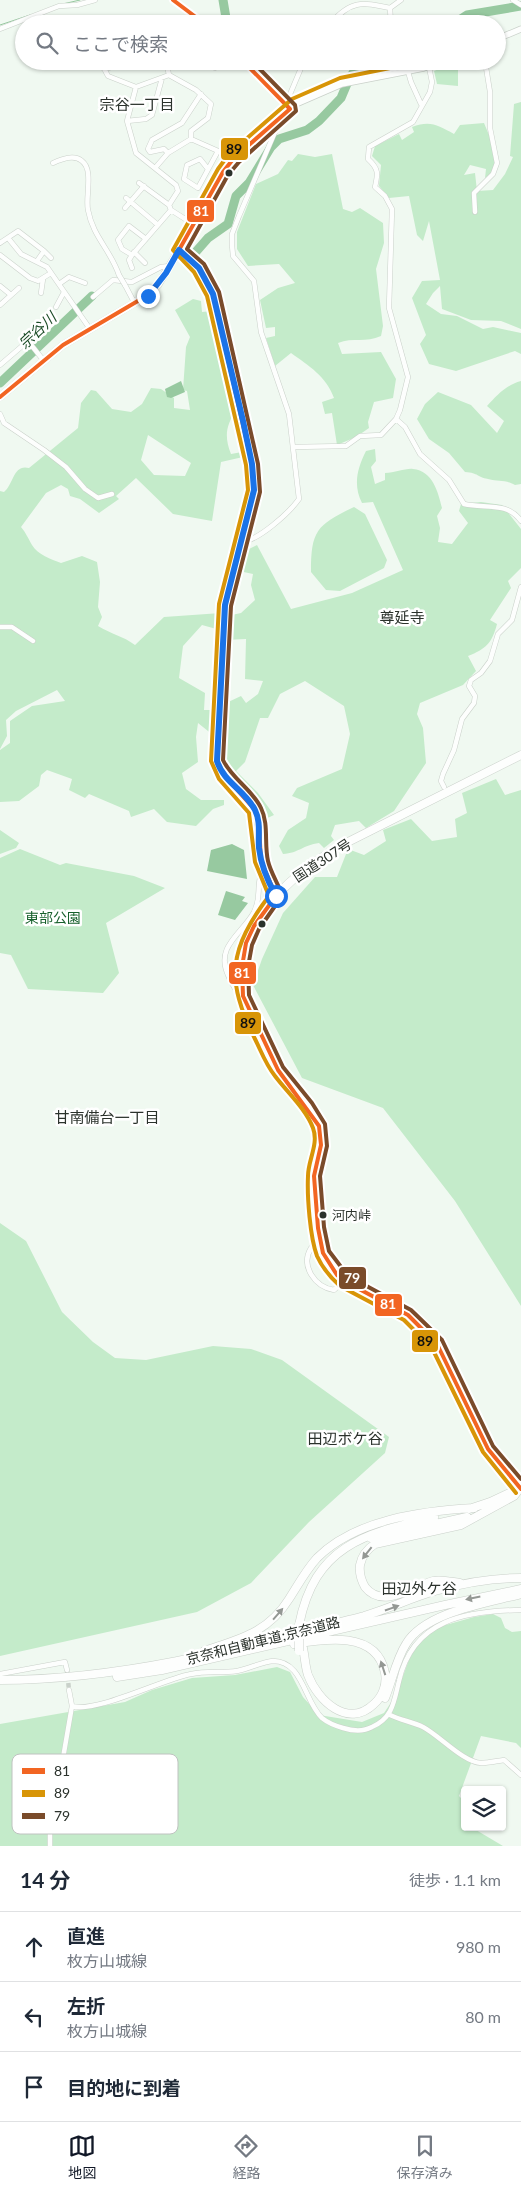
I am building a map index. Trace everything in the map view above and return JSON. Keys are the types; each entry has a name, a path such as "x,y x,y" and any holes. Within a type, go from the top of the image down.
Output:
{"highway":[{"name":"国道307号","path":"520,1488 488,1449 437,1344 408,1315 344,1281 329,1265 320,1246 314,1176 320,1144 319,1126 307,1107 278,1070 251,1017 243,996 242,967 246,943 254,926 276,896 299,874 336,848 521,755"},
{"path":"470,1584 436,1580 397,1595 383,1597 366,1588 362,1581 360,1566 365,1551 375,1544 461,1524 477,1511 520,1488"},
{"path":"154,1666 242,1639 269,1624 288,1601 317,1559 329,1548 355,1532 402,1518 447,1510 477,1511"},
{"path":"477,1511 410,1531 374,1536 355,1546 337,1560 321,1579 309,1604 302,1625 301,1650 306,1682 320,1704 338,1716 351,1718 365,1716 378,1707 385,1699 406,1644 419,1629 442,1617 521,1594"},
{"name":"京奈和自動車道;京奈道路","path":"0,1682 71,1677 154,1666 364,1616 389,1609 435,1591 470,1584 521,1578"},
{"name":"京奈和自動車道;京奈道路","path":"0,1682 79,1681 162,1670 436,1607 521,1590"},
{"path":"162,1670 322,1639 350,1641 368,1647 379,1657 385,1674 385,1686 380,1696 372,1706 360,1712 347,1714 334,1709 321,1698 314,1688 308,1676 301,1650"}],"main road":[{"path":"0,397 63,345 135,304 158,285 179,250 199,268 213,294 252,464 254,490 225,605 217,761 220,772 250,801 256,812 261,865 276,896"}],"street":[{"path":"35,15 59,6 77,5 95,0"},
{"path":"173,0 193,15"},
{"path":"338,15 343,10 357,3 363,2 390,8 401,0"},
{"path":"513,0 521,5"},
{"path":"390,8 390,15"},
{"path":"0,28 15,22"},
{"path":"506,35 521,29"},
{"path":"105,70 108,76 136,87 169,75"},
{"path":"168,70 169,75 200,94 211,104 208,118 191,131 191,139"},
{"path":"252,70 290,109"},
{"path":"290,109 288,99 301,70"},
{"path":"179,250 234,158 290,109 310,97 345,83 416,70"},
{"path":"293,447 346,446 360,436 381,435 396,419 404,399 408,376 389,308 392,209 385,196 375,187 378,173 376,166 368,159 368,153 369,147 376,142 413,122 421,104 430,92 432,82 430,70"},
{"path":"475,212 474,193 492,174 498,163 490,128 490,92 486,70"},
{"path":"407,72 421,104"},
{"path":"127,121 146,119 152,115 162,78"},
{"path":"132,268 129,260 158,225 170,208 178,191 176,186 136,153 127,121 136,87"},
{"path":"168,153 164,149 150,152 148,149 152,140 182,123 200,94"},
{"path":"241,542 253,539 292,509 298,499 289,414 261,332 254,281 233,256 232,245 232,234 282,116"},
{"path":"191,139 234,158"},
{"path":"154,168 168,153 191,139"},
{"path":"208,169 200,159 187,165 184,180 198,188 218,151"},
{"path":"53,163 68,158 76,158 83,162 87,168 87,207 90,222 95,235 112,256 135,304"},
{"path":"139,182 193,224"},
{"path":"125,208 144,186"},
{"path":"126,198 158,225"},
{"path":"145,263 122,249 118,240 129,226 146,239"},
{"path":"0,243 18,231 51,258"},
{"path":"8,238 21,254 37,261 51,273 90,329"},
{"path":"37,261 44,252"},
{"path":"0,255 30,278 38,281 51,273"},
{"path":"93,297 113,280 132,282 161,267 170,266"},
{"path":"59,284 69,277 85,283"},
{"path":"41,293 43,279"},
{"path":"0,286 10,295"},
{"path":"0,305 19,288"},
{"path":"56,307 64,292"},
{"path":"0,365 28,341 44,361"},
{"path":"0,414 4,423 32,440 59,461 85,489 98,498 112,494"},
{"path":"396,419 405,427 420,454 449,480 464,504 474,507 497,506 511,510 521,521"},
{"path":"444,787 441,782 443,774 454,750 462,718 474,703 475,696 469,686 471,680 481,673 490,661 498,634 512,620 521,587"},
{"path":"0,626 12,627 33,641"},
{"path":"243,996 231,982 224,966 223,956 227,946 254,912 260,894 260,878 265,875"},
{"path":"320,1246 311,1248 308,1253 307,1264 312,1276 324,1287 334,1290 344,1281"},
{"path":"72,1706 78,1708 98,1704 192,1673 237,1670 273,1661 286,1663 295,1670 313,1706 323,1718 334,1725 362,1731 374,1727 390,1715 397,1698 405,1663 424,1634 448,1620 477,1614 521,1610"},
{"path":"0,1674 65,1662 67,1670"},
{"path":"64,1754 72,1706 69,1690"},
{"path":"390,1715 421,1726 443,1739 452,1748 471,1761 482,1763 504,1760 521,1775"}],"green space":[{"path":"458,70 458,86 437,84 434,71"},
{"path":"521,102 521,329 501,321 471,320 442,309 440,286 426,304 441,314 457,316 483,329 493,327 521,333 521,354 515,351 456,371 429,364 420,344 426,335 412,298 422,281 440,280 429,221 423,241 417,235 409,196 389,198 379,186 381,165 372,156 375,146 399,134 402,140 414,132 412,127 418,125 434,125 454,134 460,125 484,123 495,152 495,166 485,178 486,169 470,165 464,175 475,173 477,191 493,190 505,174 513,157 510,156 514,104"},
{"path":"298,154 315,157 332,154 343,209 352,212 360,208 383,223 384,243 376,269 383,326 381,336 338,343 342,354 381,352 396,379 393,398 374,402 368,422 369,428 356,437 337,445 332,413 325,414 322,402 334,398 331,390 316,372 291,353 275,366 266,338 275,336 275,327 266,328 260,300 278,288 295,283 279,264 248,266 237,249 237,232 256,184 278,174 288,160 292,161"},
{"path":"193,299 201,301 202,312 212,311 226,361 236,410 228,426 227,442 231,454 242,452 243,457 221,462 212,521 173,514 136,478 116,496 119,499 99,513 80,499 70,496 68,489 61,485 46,493 21,527 32,545 41,554 49,558 61,563 82,556 97,562 100,582 98,607 102,617 98,626 135,645 164,617 221,613 220,630 202,625 183,646 179,678 205,693 204,710 216,710 213,735 198,723 196,737 198,762 182,773 186,789 201,800 224,800 224,805 213,809 196,826 167,822 154,809 131,817 129,811 89,794 85,798 69,790 72,779 47,770 41,775 39,786 19,801 0,802 0,750 10,743 10,721 32,706 65,701 57,690 16,711 6,720 7,736 0,749 0,491 4,492 7,489 20,469 29,468 78,428 81,403 91,390 96,391 112,409 131,412 142,404 151,388 161,389 174,398 174,408 190,410 187,391 183,390 186,347 190,337 175,310","holes":["148,435 191,463 185,476 154,475 141,460"]},
{"path":"521,381 521,484 515,485 465,472 449,453 429,439 417,419 425,404 438,392 471,405 497,433 504,421 487,406 506,388"},
{"path":"375,449 376,461 371,467 375,484 385,480 385,473 410,469 420,471 430,478 439,495 442,508 437,516 440,528 438,542 452,544 468,523 459,511 461,504 481,502 502,505 521,529 521,568 508,581 511,588 490,620 497,624 490,641 484,648 468,656 476,671 463,685 420,703 417,714 423,728 426,763 394,811 366,828 359,821 335,825 331,836 334,840 324,848 319,843 283,854 279,846 288,830 306,818 309,803 292,796 297,788 342,769 350,734 344,706 305,681 280,694 268,718 260,718 245,762 236,771 258,793 274,815 261,821 254,798 226,769 224,753 224,704 241,696 246,703 258,694 263,681 245,679 246,639 225,640 227,616 241,613 255,600 251,585 253,574 239,571 243,552 257,545 291,609 352,593 403,570 373,502 362,503 359,496 358,471 366,451"},
{"path":"354,507 365,514 387,560 384,568 340,591 326,590 311,572 311,558 315,538 324,524"},
{"path":"496,779 505,795 521,790 521,1306 455,1201 383,1108 302,1078 253,985 262,959 283,913 315,877 337,877 348,849 364,855 386,841 383,830 411,819 432,841 457,837 455,819 467,813 462,793"},
{"path":"0,830 19,843 16,848 0,854"},
{"name":"東部公園","path":"20,849 60,865 66,863 134,876 165,888 106,923 119,973 103,993 28,989 11,955 0,953 0,858"},
{"path":"0,1223 26,1241 62,1312 93,1342 115,1358 146,1360 213,1346 251,1349 282,1360 389,1437 385,1453 309,1522 251,1583 197,1612 0,1656"},
{"path":"493,1614 501,1618 505,1628 512,1632 521,1631 521,1748 516,1743 481,1736 463,1786 461,1786 459,1796 461,1798 461,1831 478,1831 503,1846 0,1846 0,1724 125,1702 152,1690 192,1678 235,1675 277,1667 290,1672 303,1697 319,1715 362,1722 384,1713 396,1695 410,1657 420,1642 435,1628 474,1617"}],"shaded area":[{"path":"181,381 185,392 171,398 167,397 165,389"},
{"path":"232,844 244,850 247,879 207,871 211,850"},
{"path":"226,891 245,897 242,901 248,903 235,920 218,915"}],"waterway":[{"path":"54,6 80,0"},
{"path":"223,0 226,15"},
{"path":"467,15 521,6"},
{"path":"0,25 15,20"},
{"name":"宗谷川","path":"194,254 208,238 228,224 236,196 249,183 271,147 279,139 307,130 319,121 341,98 355,70"},
{"name":"宗谷川","path":"0,383 92,296"}],"tunnel":[{"path":"67,1670 69,1690"}],"transit line":[{"name":"81","path":"173,0 193,15"},
{"name":"81","path":"0,397 63,345 148,295 166,273 223,172 234,158 290,109 252,70"},
{"name":"79","path":"261,70 295,105 296,111 239,162 228,175 187,249 204,264 219,292 258,464 260,492 231,606 223,760 231,773 253,795 261,808 266,827 268,861 282,896 259,929 252,945 248,967 249,995 283,1067 312,1103 325,1124 327,1146 320,1176 324,1227 329,1251 348,1276 411,1310 442,1340 493,1446 521,1479"},
{"name":"89","path":"380,70 340,78 292,99 229,154 218,169 173,250 194,272 207,296 246,465 248,490 219,604 211,761 219,779 249,813 255,862 269,896 246,932 239,949 236,981 245,1018 264,1058 280,1082 301,1107 310,1121 315,1134 308,1170 308,1195 312,1238 317,1256 327,1272 340,1286 404,1320 432,1348 483,1452 516,1493"},
{"name":"81","path":"179,250 199,268 213,294 252,464 254,491 225,605 217,761 224,775 255,810 259,824 261,861 276,896 254,926 246,943 242,967 243,996 278,1070 319,1126 321,1145 314,1176 318,1228 323,1253 337,1275 344,1281 408,1315 437,1344 488,1449 521,1489"}],"place":[{"name":"河内峠","path":"323,1215"}],"district":[{"name":"宗谷一丁目","path":"137,104"},
{"name":"尊延寺","path":"402,617"},
{"name":"甘南備台一丁目","path":"107,1117"},
{"name":"田辺ボケ谷","path":"345,1438"},
{"name":"田辺外ケ谷","path":"419,1588"}],"route":[{"path":"148,296 158,285 179,250 199,268 213,294 243,421 252,464 254,490 225,605 222,632 217,761 220,772 232,786 250,801 256,812 261,865 276,896"}]}
